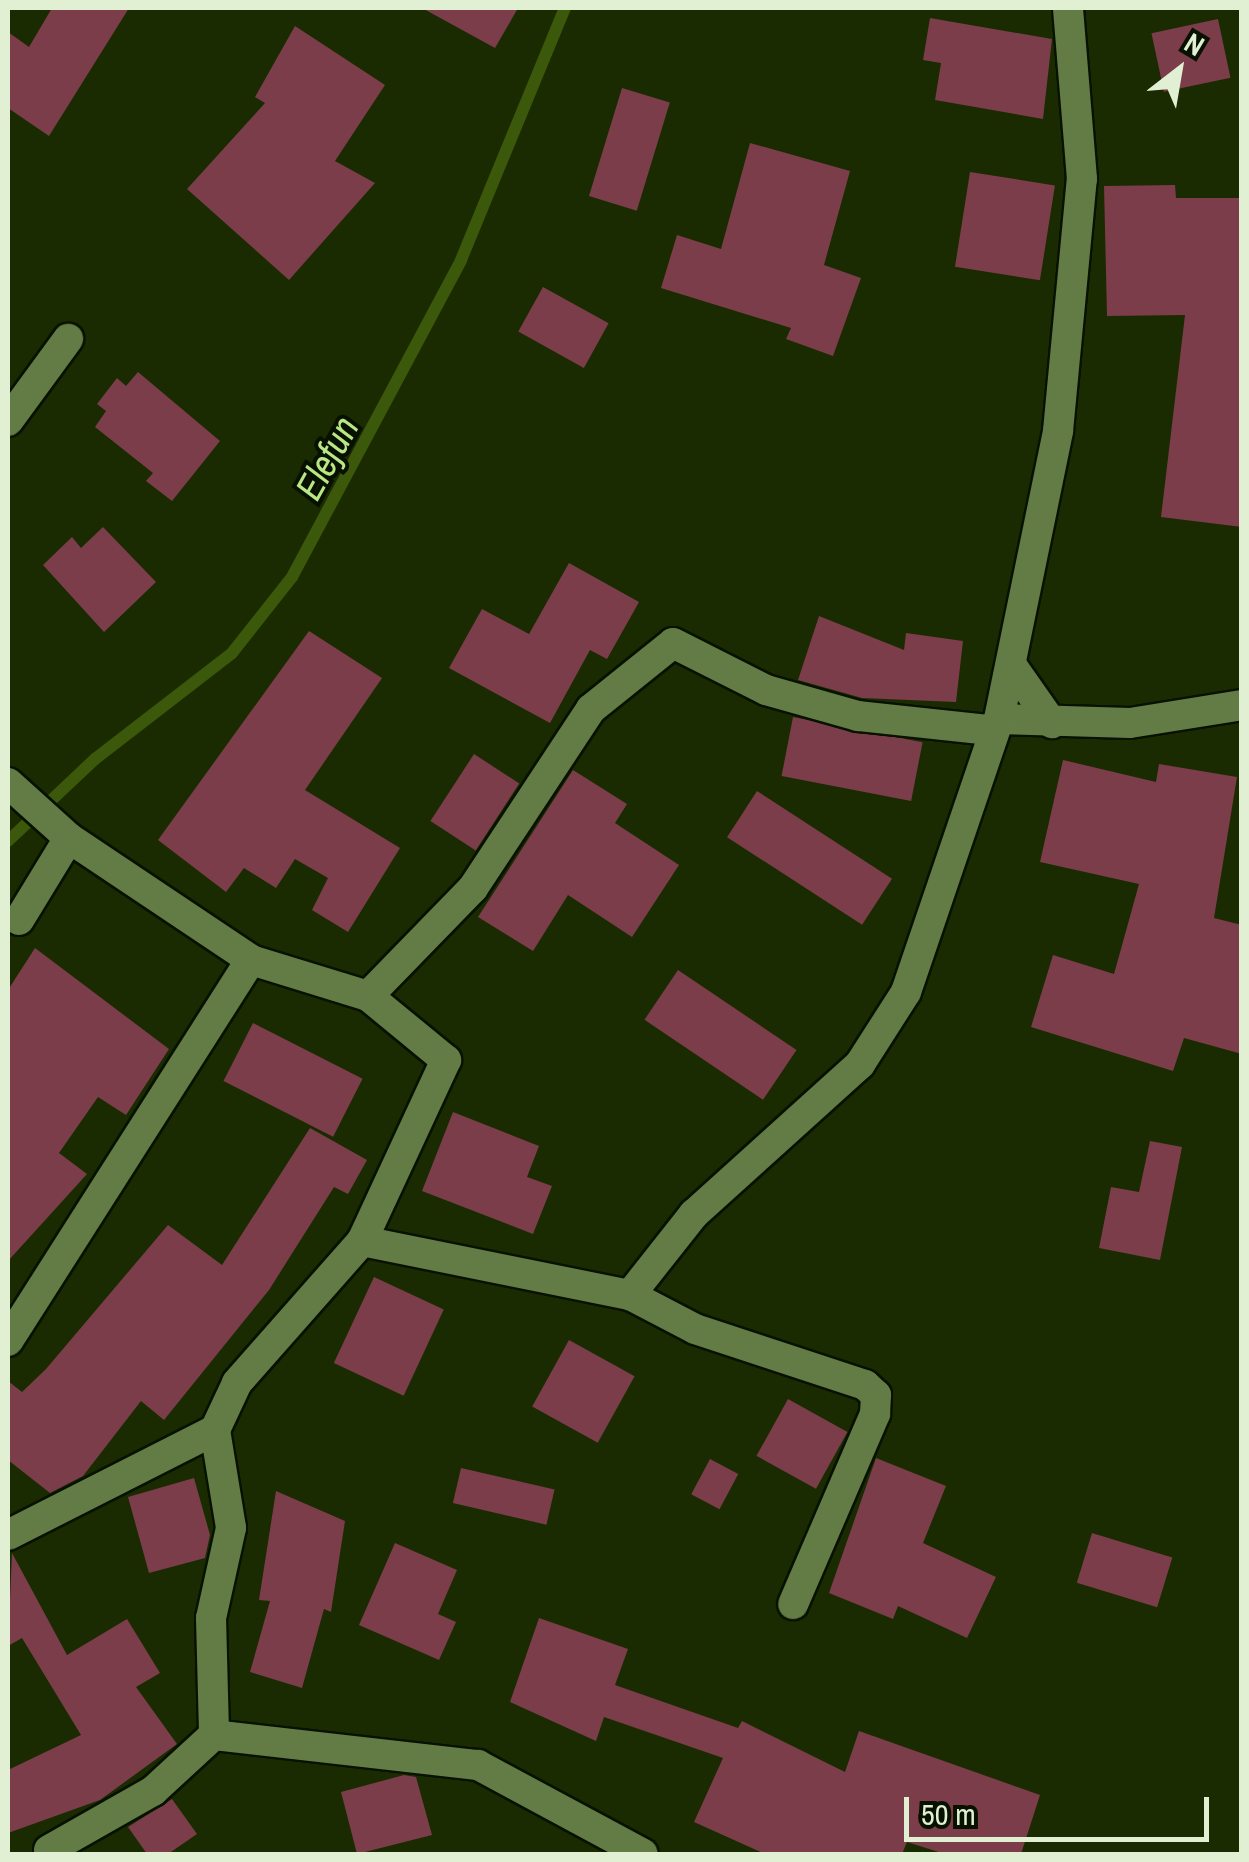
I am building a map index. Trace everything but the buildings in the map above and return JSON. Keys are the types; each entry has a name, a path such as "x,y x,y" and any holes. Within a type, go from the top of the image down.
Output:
{"street":[{"path":"630,1295 694,1214 860,1064 888,1027 994,724 1012,666 1058,431 1075,262 1080,87 1059,9"},
{"path":"8,422 68,339"},
{"path":"368,996 472,888 590,710 673,643 766,690 858,716 994,724 1130,724 1242,705"},
{"path":"1012,666 1052,722"},
{"path":"16,792 59,830 251,960 368,996 446,1060 362,1241 237,1383 216,1430 231,1528 211,1618 214,1735 153,1791 49,1850"},
{"path":"18,920 59,830"},
{"path":"8,1341 251,960"},
{"path":"362,1241 630,1295 876,1395 792,1604"},
{"path":"8,1535 216,1430"},
{"path":"214,1735 478,1765 643,1854"}],"waterway":[{"name":"Elefun","path":"8,841 95,759 232,653 292,577 461,260 565,8"}]}
